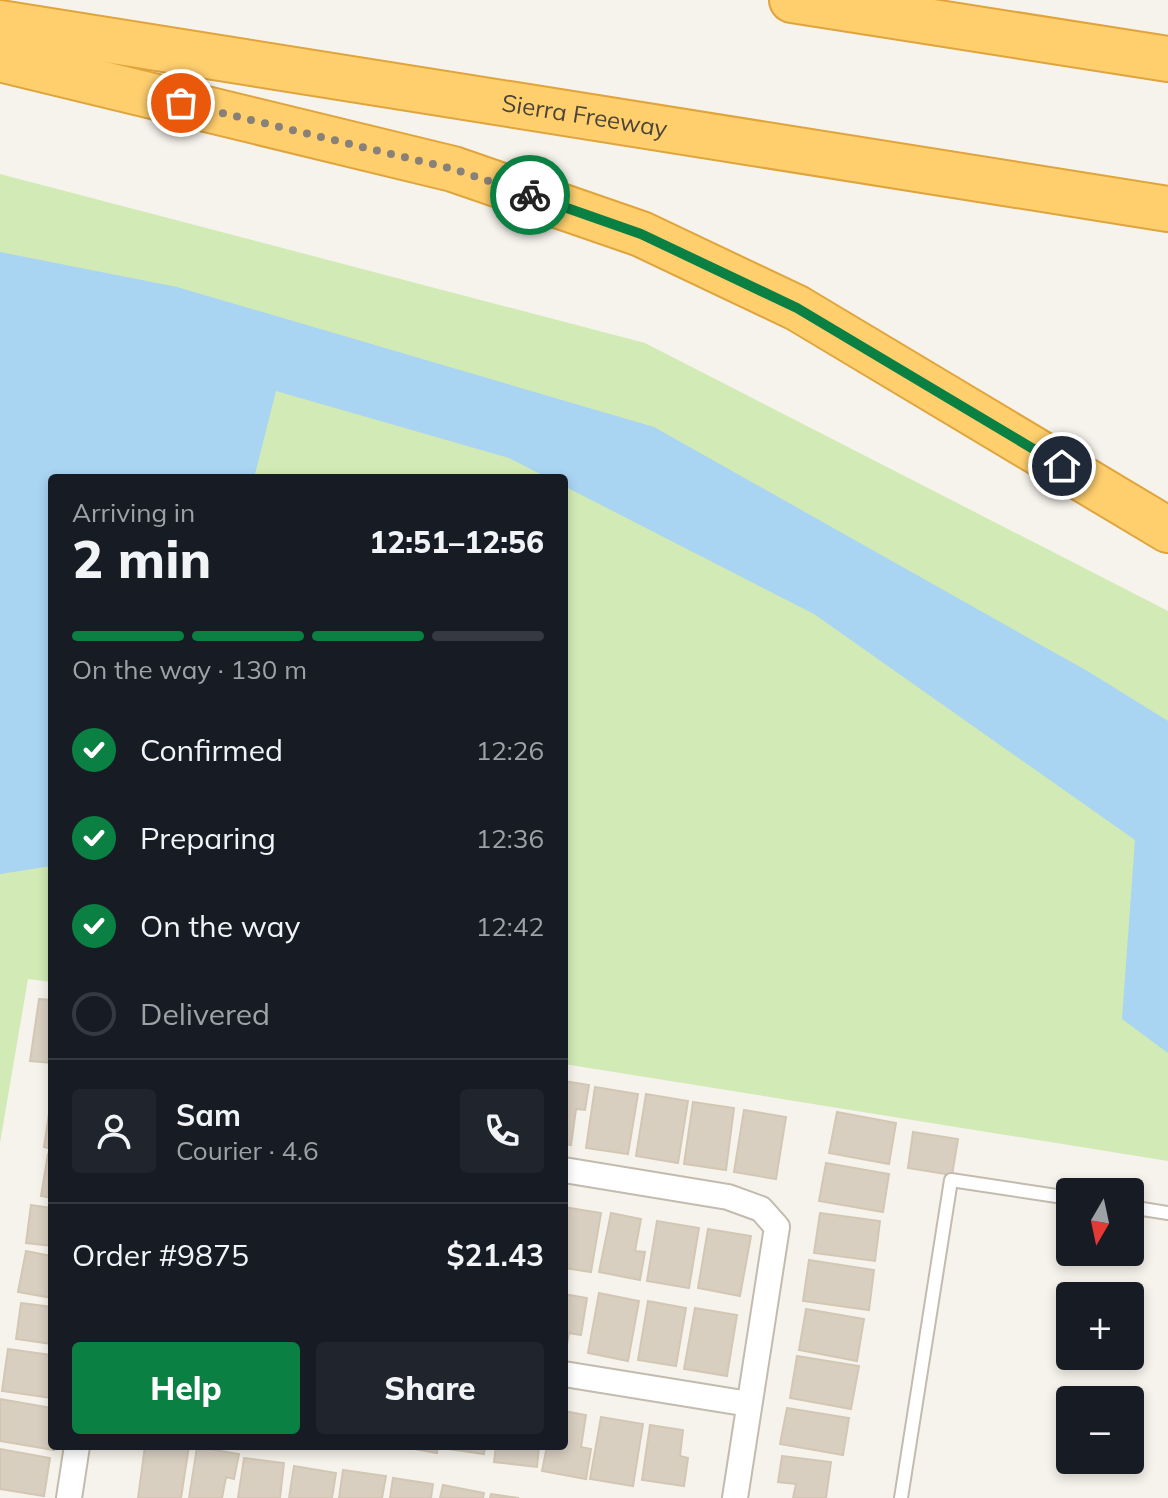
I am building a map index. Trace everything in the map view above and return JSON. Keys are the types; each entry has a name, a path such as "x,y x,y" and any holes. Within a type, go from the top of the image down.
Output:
{"highway":[{"path":"792,0 1168,59"},
{"name":"Sierra Freeway","path":"0,23 1168,209"},
{"path":"0,59 453,169 641,234 797,308 1168,530"}],"street":[{"path":"568,1171 728,1197 761,1209 777,1227 735,1498"},
{"path":"568,1375 749,1404"},
{"path":"69,1498 76,1450"}],"lane":[{"path":"901,1498 951,1180 1056,1196"},
{"path":"1144,1209 1168,1213"}],"green space":[{"path":"0,174 645,343 1168,611 1168,1161 568,1065 568,474 48,474 48,982 28,979 0,1143"}],"water":[{"path":"0,252 177,287 654,427 1089,672 1168,721 1168,1053 1122,1019 1135,840 814,614 568,488 568,474 540,474 509,458 276,391 255,474 48,474 48,867 0,874"}],"building":[{"path":"39,999 48,1000 48,1063 30,1061"},
{"path":"568,1082 589,1085 585,1110 576,1109 571,1145 568,1145"},
{"path":"595,1087 638,1094 628,1154 586,1148"},
{"path":"646,1094 688,1101 678,1163 636,1156"},
{"path":"693,1102 734,1108 726,1170 684,1164"},
{"path":"744,1110 786,1117 776,1179 734,1172"},
{"path":"837,1112 896,1123 889,1164 829,1153"},
{"path":"48,1120 48,1148 44,1147"},
{"path":"913,1132 958,1139 952,1175 908,1168"},
{"path":"48,1154 48,1197 41,1196"},
{"path":"826,1163 889,1174 883,1212 819,1201"},
{"path":"31,1205 48,1207 48,1246 26,1243"},
{"path":"568,1208 601,1213 591,1272 568,1269"},
{"path":"611,1213 641,1219 635,1251 645,1252 640,1280 599,1272"},
{"path":"820,1213 880,1221 875,1261 814,1253"},
{"path":"657,1221 699,1228 689,1288 647,1281"},
{"path":"708,1229 751,1236 740,1296 698,1288"},
{"path":"26,1251 48,1255 48,1297 18,1292"},
{"path":"809,1260 874,1270 869,1310 803,1301"},
{"path":"599,1293 639,1301 628,1361 588,1353"},
{"path":"568,1295 587,1298 581,1335 569,1333 568,1339"},
{"path":"648,1301 686,1308 676,1366 638,1360"},
{"path":"21,1303 48,1306 48,1343 16,1339"},
{"path":"695,1308 737,1315 727,1376 684,1369"},
{"path":"806,1309 864,1319 857,1361 799,1350"},
{"path":"8,1349 48,1354 48,1397 2,1391"},
{"path":"797,1356 859,1366 851,1409 790,1398"},
{"path":"0,1399 48,1407 48,1449 0,1441"},
{"path":"787,1408 849,1418 843,1455 780,1444"},
{"path":"568,1412 586,1415 581,1447 591,1449 586,1479 542,1471 546,1450 568,1450"},
{"path":"601,1417 643,1424 633,1486 590,1479"},
{"path":"650,1425 683,1430 680,1456 688,1458 684,1486 642,1480"},
{"path":"0,1449 50,1458 44,1496 0,1489"},
{"path":"144,1450 188,1450 181,1498 138,1498"},
{"path":"197,1450 239,1454 234,1479 226,1477 222,1498 189,1498"},
{"path":"455,1450 484,1450 484,1454"},
{"path":"496,1450 539,1450 537,1467 494,1462"},
{"path":"782,1456 831,1462 826,1498 793,1498 796,1484 778,1482"},
{"path":"244,1458 284,1463 280,1498 238,1498"},
{"path":"294,1466 336,1473 332,1498 289,1498"},
{"path":"343,1470 386,1476 382,1498 339,1498"},
{"path":"393,1478 433,1484 431,1498 390,1498"},
{"path":"443,1485 484,1493 483,1498 440,1498"},
{"path":"491,1494 519,1498 490,1498"}],"way so far":[{"path":"181,103 453,169 530,195"}],"route":[{"path":"530,195 641,234 797,308 1062,466"}]}
